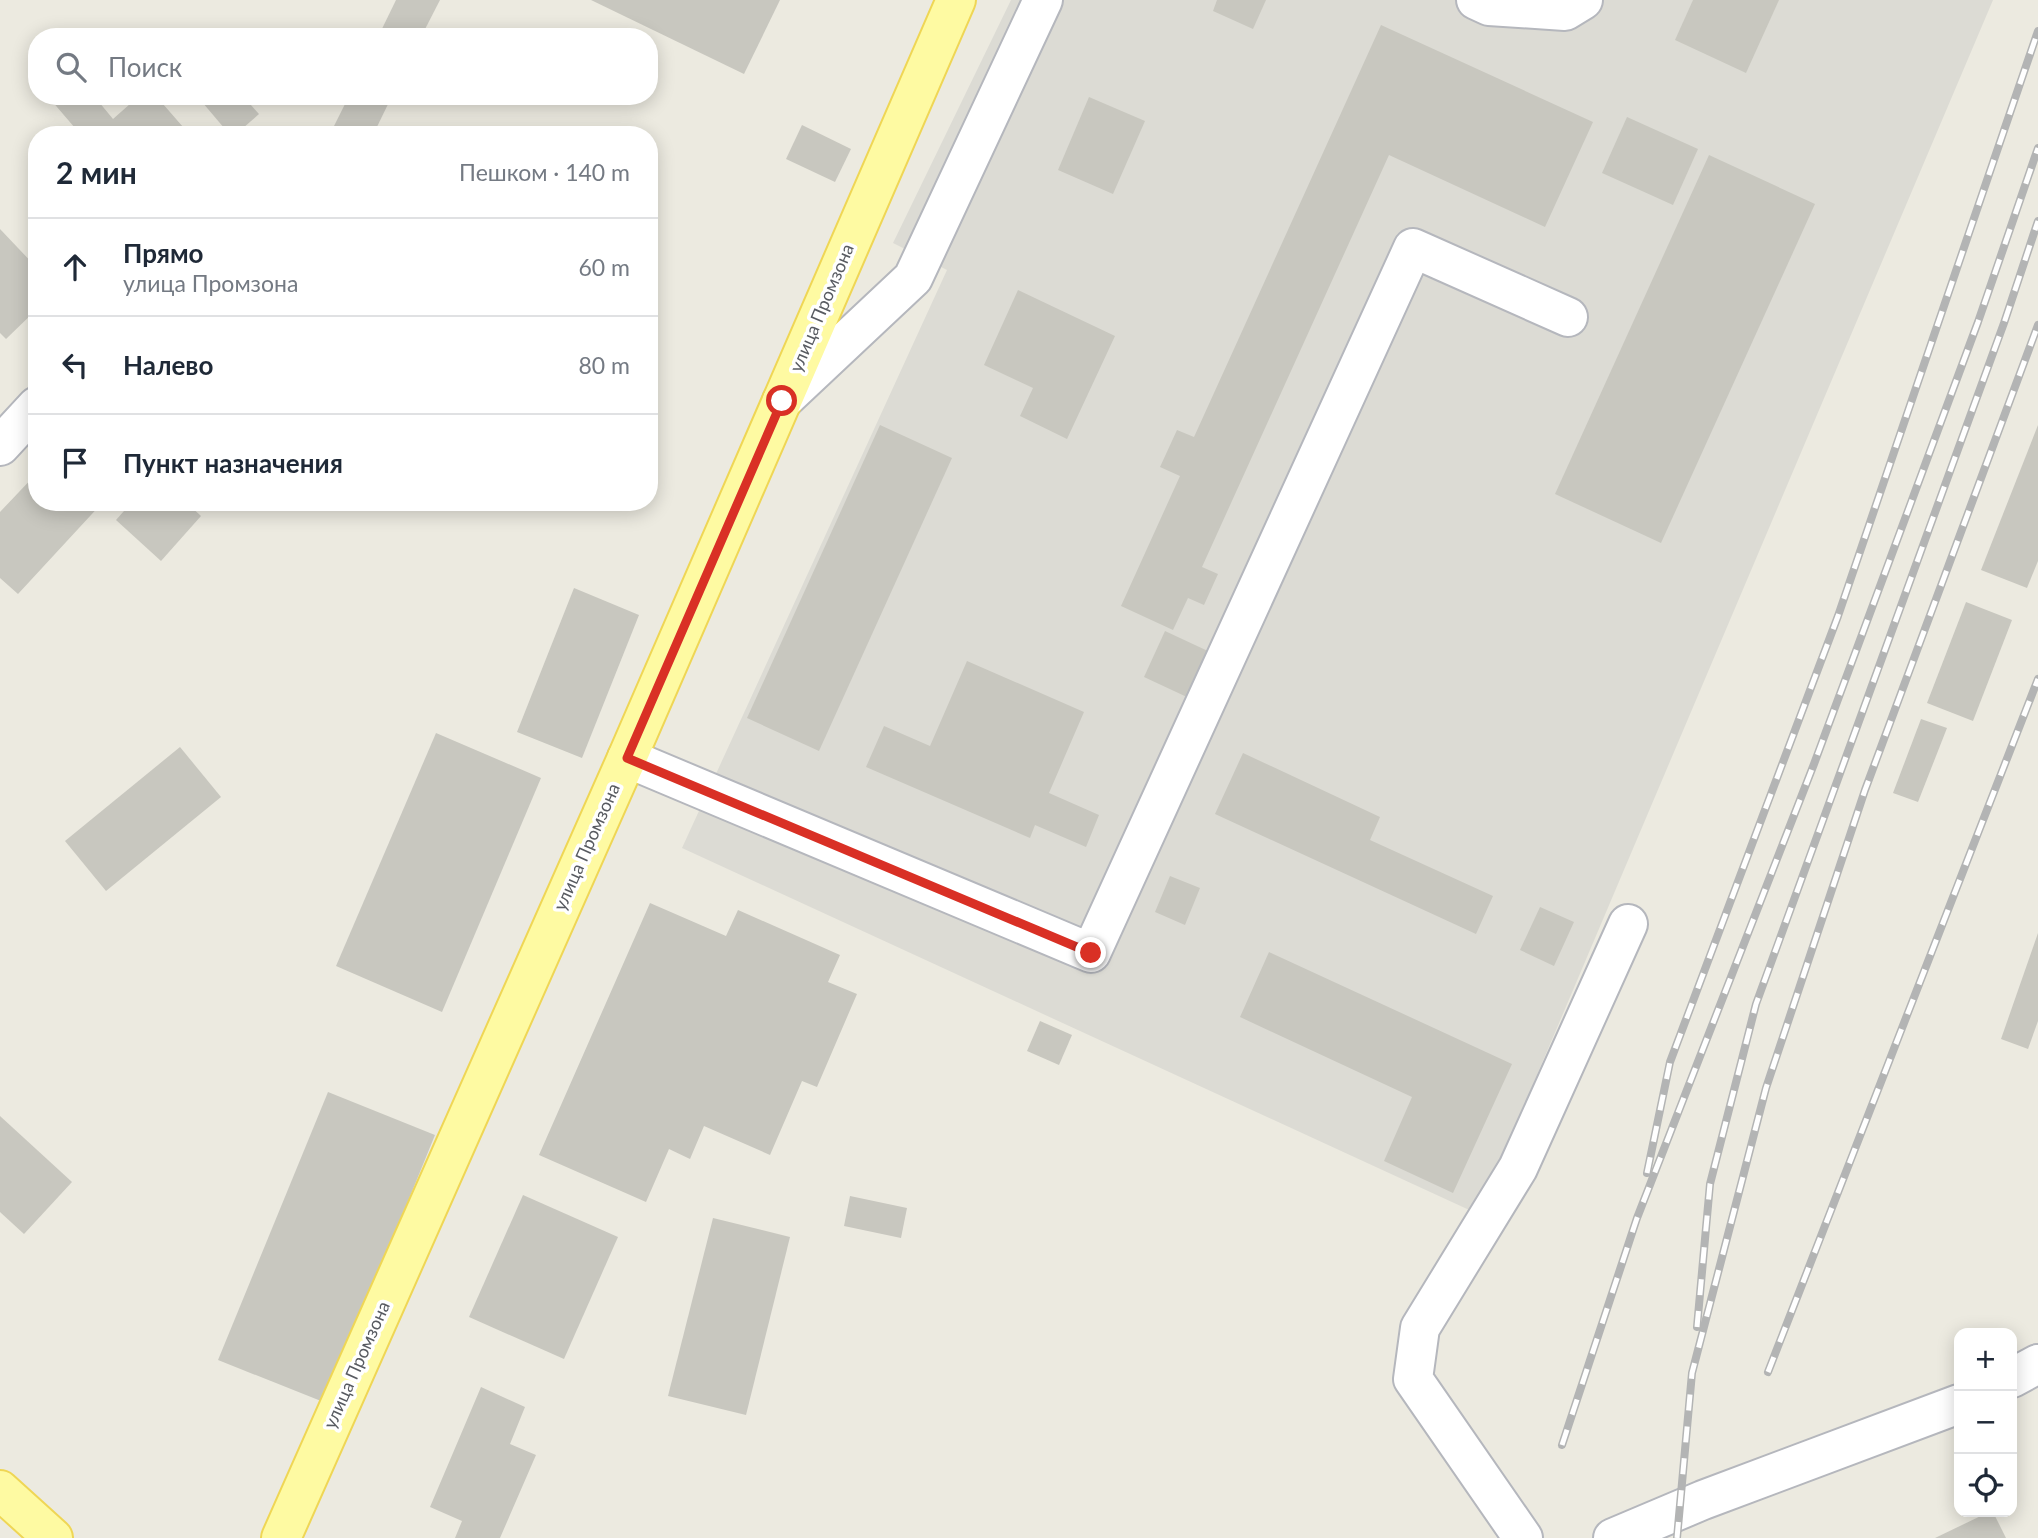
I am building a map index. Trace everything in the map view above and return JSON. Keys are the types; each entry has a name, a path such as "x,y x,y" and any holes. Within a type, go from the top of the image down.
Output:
{"main road":[{"name":"улица Промзона","path":"281,1538 627,758 956,0"},
{"path":"0,1490 53,1538"}],"street":[{"path":"782,401 913,278 1043,0"},
{"path":"1476,0 1489,6 1565,11 1583,0"},
{"path":"627,758 1091,953 1412,248 1568,317"},
{"path":"0,446 28,416"},
{"path":"1523,1538 1413,1380 1420,1328 1518,1168 1628,924"},
{"path":"2017,1375 2038,1364"},
{"path":"1613,1538 1703,1500 1954,1406"}],"shaded area":[{"path":"1011,0 1993,0 1478,1214 682,848 947,270 893,243"}],"building":[{"path":"396,0 440,0 426,28 382,28"},
{"path":"591,0 780,0 744,74 658,32 658,28 649,28"},
{"path":"1217,0 1266,0 1253,29 1213,11"},
{"path":"1693,0 1779,0 1746,73 1675,40"},
{"path":"1381,25 1593,122 1545,227 1389,155 1202,567 1218,574 1204,605 1188,598 1173,630 1121,606 1180,476 1160,467 1177,430 1194,437"},
{"path":"1089,97 1145,121 1113,194 1058,170"},
{"path":"55,105 101,105 113,119 129,105 164,105 182,126 73,126"},
{"path":"205,105 251,105 259,114 245,126 222,126"},
{"path":"344,105 388,105 377,126 334,126"},
{"path":"1627,117 1698,149 1673,205 1602,173"},
{"path":"802,125 851,149 835,182 786,159"},
{"path":"1709,155 1815,204 1661,543 1555,494"},
{"path":"0,229 28,259 28,318 6,339 0,333"},
{"path":"1018,290 1115,336 1067,439 1020,416 1033,388 984,365"},
{"path":"880,425 952,458 819,751 747,718"},
{"path":"2038,425 2038,561 2027,588 1981,570"},
{"path":"28,482 28,511 95,511 18,594 0,578 0,512"},
{"path":"124,511 196,511 201,516 161,561 116,520"},
{"path":"574,588 639,615 582,758 517,732"},
{"path":"1966,602 2012,620 1973,721 1927,703"},
{"path":"1165,631 1210,652 1189,698 1144,677"},
{"path":"967,661 1084,712 1049,793 1099,815 1086,847 1035,825 1030,838 866,767 884,726 930,746"},
{"path":"1921,719 1947,728 1918,802 1893,793"},
{"path":"436,733 541,778 442,1012 336,966"},
{"path":"180,747 221,797 106,891 65,841"},
{"path":"1243,753 1380,817 1370,840 1493,896 1476,934 1215,814"},
{"path":"1170,876 1200,888 1185,925 1155,912"},
{"path":"650,903 726,936 738,910 840,955 828,982 857,994 817,1087 802,1081 770,1155 704,1126 690,1159 669,1149 646,1202 539,1155"},
{"path":"1540,907 1574,922 1554,966 1520,950"},
{"path":"2038,933 2038,1021 2028,1049 2001,1039"},
{"path":"1269,952 1512,1064 1453,1193 1384,1161 1412,1097 1240,1017"},
{"path":"1040,1021 1072,1035 1059,1065 1027,1051"},
{"path":"328,1092 435,1135 326,1403 218,1360"},
{"path":"0,1116 72,1182 24,1234 0,1212"},
{"path":"523,1195 618,1237 564,1359 469,1317"},
{"path":"850,1196 907,1208 901,1238 844,1226"},
{"path":"713,1218 790,1237 746,1415 668,1396"},
{"path":"481,1387 525,1407 510,1444 536,1455 500,1538 455,1538 462,1521 430,1507"},
{"path":"1979,1517 1996,1517 2006,1538 1935,1538"}],"railway":[{"path":"1647,1173 1670,1062 1838,616 2038,31"},
{"path":"1562,1445 1637,1218 1814,764 1978,322 2038,148"},
{"path":"1697,1327 1710,1184 1756,1004 2004,323 2038,221"},
{"path":"1677,1538 1692,1373 1766,1088 1865,790 2038,325"},
{"path":"1768,1372 2038,679"}],"route":[{"path":"782,401 627,758 1091,953"}]}
